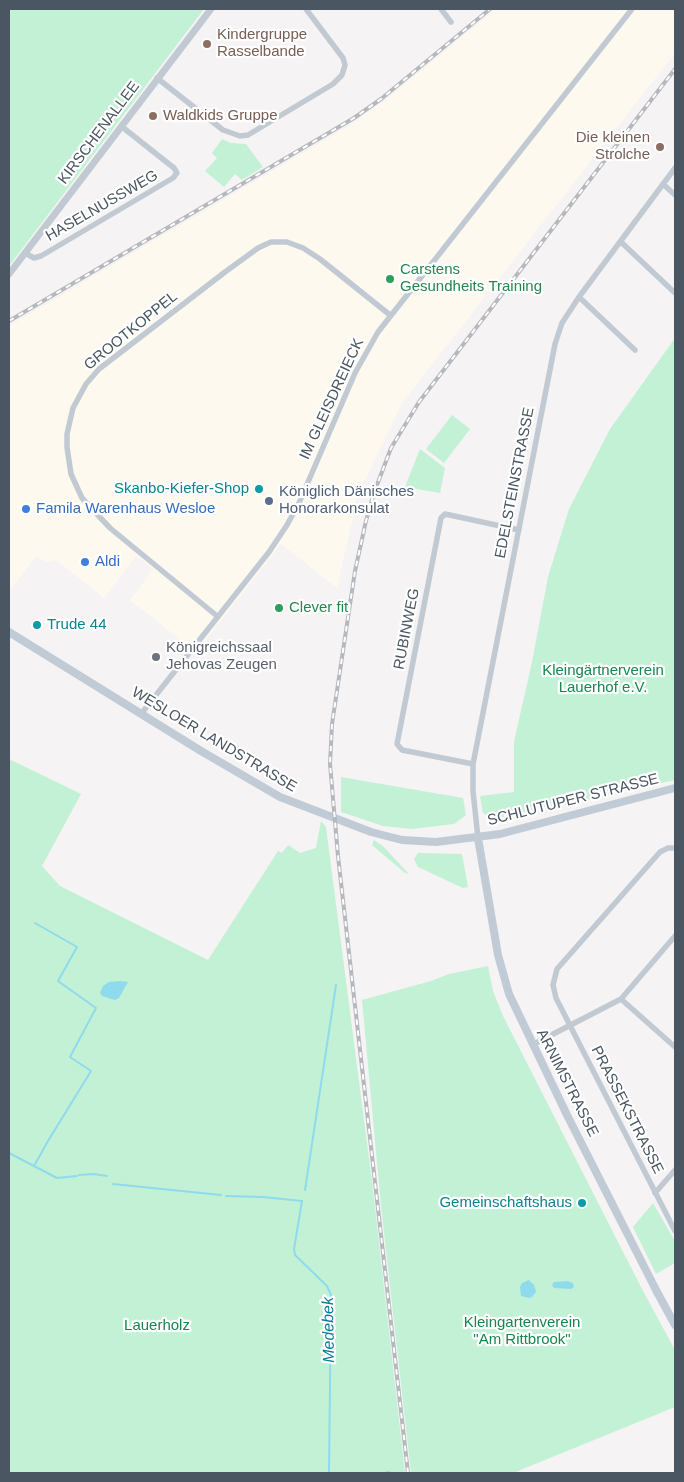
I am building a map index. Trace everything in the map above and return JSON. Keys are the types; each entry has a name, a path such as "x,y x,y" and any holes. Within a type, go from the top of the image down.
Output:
{"main road":[{"name":"WESLOER LANDSTRASSE","path":"9,632 280,797 371,832 402,840 426,842 478,838"},
{"name":"SCHLUTUPER STRASSE","path":"478,838 500,834 675,788"},
{"name":"ARNIMSTRASSE","path":"478,838 498,954 509,994 532,1046 675,1325"}],"street":[{"name":"KIRSCHENALLEE","path":"9,274 210,9"},
{"path":"157,78 223,130 240,136 248,134 333,84 342,75 345,65 343,58 306,9"},
{"path":"441,9 451,22"},
{"name":"IM GLEISDREIECK","path":"141,714 269,552 292,516 367,348 390,315 632,9"},
{"name":"HASELNUSSWEG","path":"25,253 34,258 40,256 173,178 177,173 174,168 121,126"},
{"name":"EDELSTEINSTRASSE","path":"478,838 473,791 473,764 555,344 562,323 579,297 675,168"},
{"path":"663,184 675,195"},
{"name":"GROOTKOPPEL","path":"217,616 110,528 82,498 71,474 67,434 73,408 86,384 99,369 265,244 286,242 303,248 320,259 390,315"},
{"path":"621,242 675,293"},
{"path":"579,297 635,350"},
{"name":"RUBINWEG","path":"473,764 402,750 398,744 441,518 445,514 518,530"},
{"name":"PRASSEKSTRASSE","path":"675,848 668,848 660,852 557,969 553,985 556,998 675,1231"},
{"path":"532,1046 621,1000 675,936"},
{"path":"621,1000 675,1047"},
{"path":"655,1194 675,1170"}],"shaded area":[{"path":"496,9 675,9 675,53 402,403 358,495 337,588 281,544 196,652 130,600 153,569 136,556 104,598 56,560 46,562 36,556 9,592 9,326 350,125 385,100"}],"green space":[{"path":"9,9 204,9 9,266"},
{"path":"222,139 231,143 246,144 263,167 242,180 235,174 224,187 205,171 217,158 212,153"},
{"name":"Kleingärtnerverein Lauerhof e.V.","path":"675,338 675,780 550,808 491,818 483,813 480,796 514,792 514,742 548,577 569,509 610,429"},
{"path":"452,415 470,429 444,463 426,449"},
{"path":"420,449 445,468 440,493 405,487"},
{"name":"Lauerholz","path":"9,759 81,794 42,866 60,886 208,960 278,851 282,853 288,845 300,853 316,848 321,821 326,827 373,1189 405,1473 9,1473"},
{"path":"341,777 463,798 466,815 454,824 412,829 383,826 341,812"},
{"path":"374,840 384,847 409,874 405,873 372,845"},
{"path":"418,853 462,854 468,887 463,888 418,867 414,859"},
{"name":"Kleingartenverein \"Am Rittbrook\"","path":"488,966 493,991 503,1016 675,1350 675,1407 513,1473 411,1473 381,1206 362,1000 431,981 449,974"},
{"path":"653,1203 675,1241 675,1263 656,1274 633,1227"}],"water":[{"path":"109,982 128,982 119,998 115,1000 102,996 100,993 103,986"},
{"path":"529,1280 534,1285 536,1292 529,1298 521,1296 520,1287 522,1283"},
{"path":"568,1281 573,1283 574,1287 571,1289 554,1288 552,1285 554,1282"}],"waterway":[{"path":"34,1166 91,1071 70,1057 96,1008 58,981 77,947 35,923"},
{"name":"Medebek","path":"305,1190 336,985"},
{"path":"9,1153 57,1178 77,1176"},
{"path":"79,1175 94,1174 107,1176"},
{"path":"113,1184 221,1195"},
{"name":"Medebek","path":"226,1196 302,1201 294,1249 295,1255 327,1286 331,1295 329,1473"},
{"path":"384,1473 389,1472"}],"railway":[{"path":"9,321 354,118 381,99 490,9"},
{"path":"408,1473 338,856 330,764 332,724 355,571 374,493 391,448 419,402 675,69"}],"place":[{"name":"Kindergruppe Rasselbande","path":"207,44"},
{"name":"Waldkids Gruppe","path":"153,116"},
{"name":"Die kleinen Strolche","path":"660,147"},
{"name":"Carstens Gesundheits Training","path":"390,279"},
{"name":"Skanbo-Kiefer-Shop","path":"259,489"},
{"name":"Königlich Dänisches Honorarkonsulat","path":"269,501"},
{"name":"Famila Warenhaus Wesloe","path":"26,509"},
{"name":"Aldi","path":"85,562"},
{"name":"Clever fit","path":"279,608"},
{"name":"Trude 44","path":"37,625"},
{"name":"Königreichssaal Jehovas Zeugen","path":"156,657"},
{"name":"Gemeinschaftshaus","path":"582,1203"}]}
